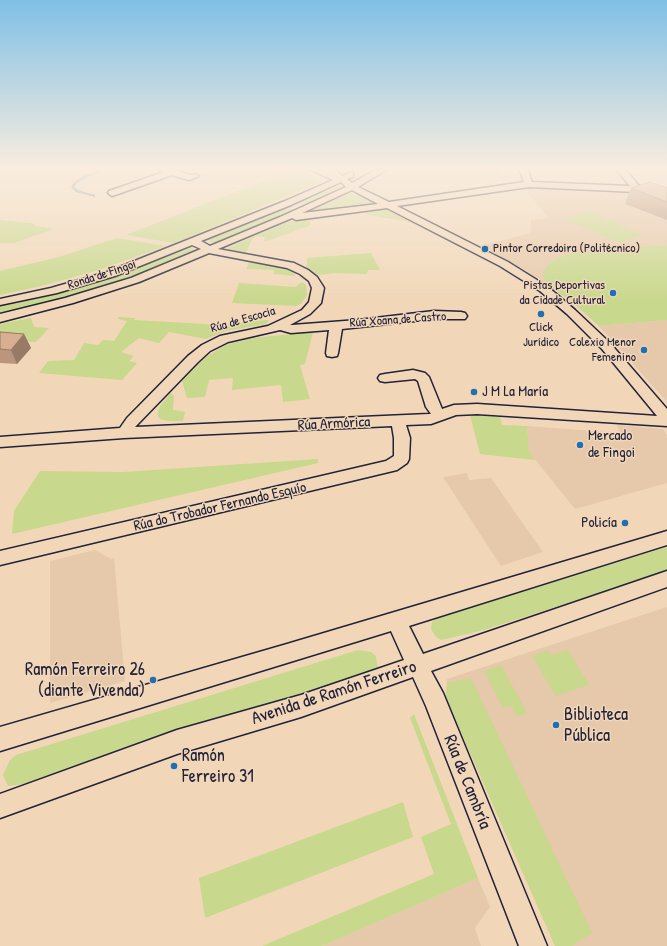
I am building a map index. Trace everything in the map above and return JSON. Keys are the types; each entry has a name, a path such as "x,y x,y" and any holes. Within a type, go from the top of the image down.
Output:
{"street":[{"name":"Ronda de Fingoi","path":"0,302 53,291 111,274 266,212"},
{"name":"Ronda de Fingoi","path":"0,318 62,303 114,288 210,250 296,212"},
{"path":"296,217 298,218 339,212"},
{"path":"403,212 504,264 544,289 572,312 606,346 667,418"},
{"path":"194,242 210,250"},
{"name":"Rúa de Escocia","path":"124,433 132,421 206,348 224,339 281,326 306,312 315,303 318,288 313,279 304,272 290,265 210,250"},
{"name":"Rúa Xoana de Castro","path":"306,312 323,322 336,325"},
{"name":"Rúa Xoana de Castro","path":"281,326 291,329 434,315 461,316"},
{"name":"Rúa Xoana de Castro","path":"332,353 336,325"},
{"path":"385,378 413,374 420,376 424,380 433,407 439,415"},
{"name":"Rúa Armórica","path":"0,442 124,433 431,419 454,410 477,409 667,421"},
{"name":"Rúa do Trobador Fernando Esquío","path":"0,558 391,466 401,459 402,454 402,438 398,421"},
{"path":"0,739 396,621 667,538"},
{"name":"Avenida de Ramón Ferreiro","path":"0,806 177,742 301,706 667,579"},
{"name":"Rúa de Cambría","path":"396,621 435,701 533,946"}],"shaded area":[{"path":"543,212 667,212 667,245 589,250 567,254 555,259 547,265 544,270 545,283 524,269 481,246 530,233 531,220 548,218"},
{"name":"Colexio Menor Femenino","path":"667,320 667,402 599,326"},
{"path":"617,425 663,429 667,435 667,483 575,509 529,452 527,426 620,433"},
{"path":"467,473 469,480 491,478 543,552 501,566 443,477"},
{"path":"95,550 111,559 114,558 125,681 50,703 50,561"},
{"path":"667,607 667,946 555,946 446,698 447,679"},
{"path":"478,878 490,907 475,928 481,946 322,946"}],"green space":[{"path":"184,212 248,212 174,243 126,235"},
{"path":"275,212 288,212 217,243 210,242 209,240"},
{"path":"307,212 320,212 305,214"},
{"path":"364,212 391,212 410,222 368,215"},
{"path":"582,212 592,212 643,235 619,243 564,219"},
{"path":"309,219 311,225 270,240 264,241 265,237 258,236 252,239 246,253 229,250 228,248 287,222"},
{"path":"0,220 32,223 36,226 54,229 14,243 0,243"},
{"path":"117,238 166,246 96,271 41,286 0,295 0,271 59,257"},
{"name":"Pistas Deportivas da Cidade Cultural","path":"667,245 667,320 599,326 573,303 545,283 544,280 543,272 547,265 555,259 567,254 589,250"},
{"path":"191,248 195,250 193,252 121,282 82,294 0,314 0,306 19,303 116,276"},
{"path":"371,253 380,270 368,270 367,274 334,273 319,275 305,267 307,266 307,258"},
{"path":"250,261 280,266 294,272 295,276 274,274 274,270 246,269"},
{"path":"302,282 306,285 307,295 301,304 296,306 232,303 239,283 295,287"},
{"path":"118,317 135,318 134,320 223,325 266,320 269,321 266,324 226,331 206,339 169,332 159,343 139,338 121,352 134,356 129,361 137,363 122,380 39,373 48,361 74,360 84,343 98,345 103,340 114,341 127,321 118,319"},
{"path":"31,318 34,327 49,328 36,342 0,340 0,324"},
{"path":"313,332 305,364 300,365 310,399 283,402 281,385 232,390 233,378 209,380 205,397 187,398 182,381 206,357 226,345 252,338"},
{"path":"171,393 174,396 173,410 185,412 183,421 168,421 160,419 157,414 160,406"},
{"path":"470,415 500,417 502,425 527,426 529,451 535,460 480,454"},
{"path":"318,459 318,463 12,534 14,511 40,471 123,472"},
{"path":"667,547 667,571 484,630 441,640 436,637 431,629 432,622 438,617"},
{"path":"358,650 371,652 376,656 377,665 381,668 24,784 8,786 3,775 10,760 16,755"},
{"path":"548,650 551,655 568,650 589,685 556,696 532,656"},
{"path":"501,665 527,713 517,717 511,706 503,708 484,671"},
{"path":"471,678 592,933 571,946 555,946 446,698 447,683"},
{"path":"414,714 478,878 322,946 262,946 434,874 421,837 451,824 410,718"},
{"path":"403,802 413,837 205,918 199,878"}],"building":[{"path":"0,332 24,334 11,350 0,349"}],"place":[{"name":"Pintor Corredoira (Politécnico)","path":"485,249"},
{"name":"Pistas Deportivas da Cidade Cultural","path":"613,293"},
{"name":"Click Jurídico","path":"541,314"},
{"name":"Colexio Menor Femenino","path":"644,350"},
{"name":"J M La María","path":"474,392"},
{"name":"Mercado de Fingoi","path":"580,445"},
{"name":"Policía","path":"625,523"},
{"name":"Ramón Ferreiro 26 (diante Vivenda)","path":"153,680"},
{"name":"Biblioteca Pública","path":"556,725"},
{"name":"Ramón Ferreiro 31","path":"174,766"}]}
